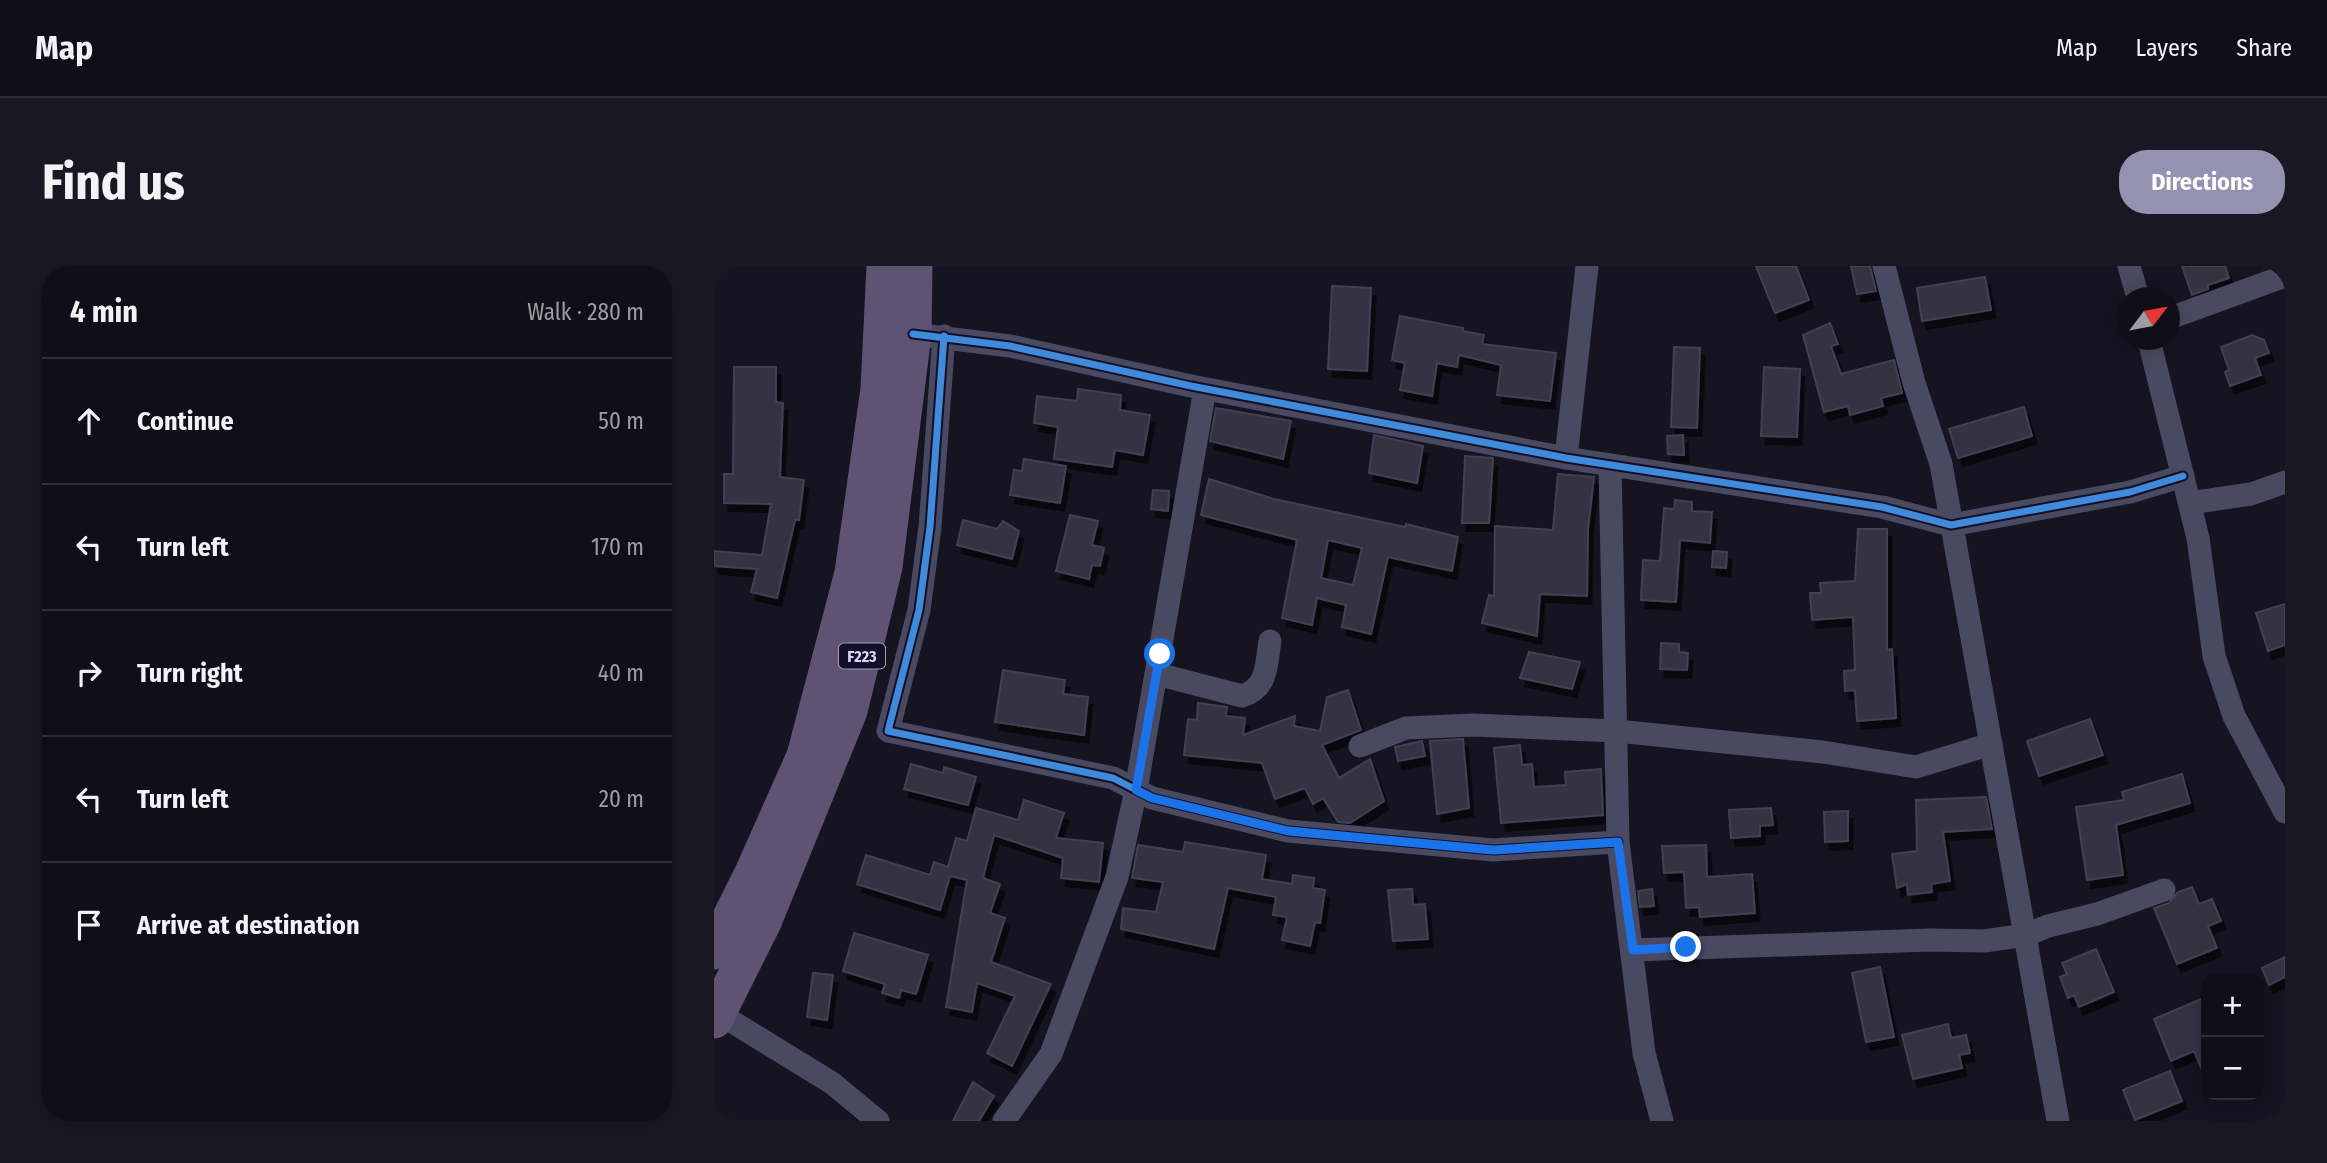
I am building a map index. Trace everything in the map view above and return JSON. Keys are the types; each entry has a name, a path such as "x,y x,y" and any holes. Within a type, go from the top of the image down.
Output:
{"main road":[{"name":"F223","path":"714,951 753,873 805,756 853,573 879,389 885,266"},
{"name":"F223","path":"716,1017 763,922 849,711 884,567 929,335 914,266"}],"street":[{"path":"1566,458 1587,266"},
{"path":"1884,266 1914,383 1941,464 2058,1121"},
{"path":"2129,266 2135,287"},
{"path":"2180,314 2285,276"},
{"path":"1618,842 1493,850 1288,831 1152,798 1113,778 888,731 919,610 930,527 929,335 1010,346 1205,388 1566,458 1882,506 1951,525 2130,492 2183,476"},
{"path":"2151,350 2198,538 2214,656 2234,716 2285,812"},
{"path":"1003,1121 1051,1054 1117,877 1157,674 1205,388"},
{"path":"1610,465 1618,842 1644,1053 1662,1121"},
{"path":"2190,503 2251,494 2285,482"},
{"path":"1157,674 1242,696 1255,692 1264,680 1269,641"},
{"path":"1360,747 1406,728 1473,725 1617,731 1823,752 1916,766 1991,744"},
{"path":"1633,950 1931,940 1984,942 2026,936 2048,926 2097,914 2164,890"},
{"path":"716,1017 832,1083 878,1121"}],"building":[{"path":"1756,266 1796,266 1809,300 1775,313"},
{"path":"1851,266 1870,266 1876,291 1857,294"},
{"path":"2182,266 2225,266 2229,278 2208,285 2208,289 2192,295"},
{"path":"1985,277 1991,310 1922,321 1917,288"},
{"path":"1332,286 1371,288 1367,371 1328,369"},
{"path":"1400,316 1463,328 1463,331 1484,335 1482,344 1556,353 1550,401 1497,395 1501,365 1459,355 1457,367 1437,363 1432,396 1400,390 1405,363 1392,360"},
{"path":"1830,323 1838,344 1831,346 1841,374 1894,360 1902,393 1881,398 1883,406 1850,415 1848,406 1824,412 1803,335"},
{"path":"2252,335 2264,340 2269,353 2255,358 2261,375 2230,386 2225,372 2229,370 2221,347"},
{"path":"1674,347 1700,348 1697,428 1671,427"},
{"path":"734,367 776,367 776,402 783,403 780,477 804,480 799,520 795,520 777,598 751,592 757,569 714,566 714,551 762,555 771,504 724,503 724,474 733,474"},
{"path":"1764,367 1800,369 1797,437 1761,436"},
{"path":"1078,389 1121,395 1120,410 1150,415 1143,455 1115,450 1112,467 1054,459 1058,427 1034,423 1037,396 1077,401"},
{"path":"2024,407 2032,436 1958,458 1949,429"},
{"path":"1216,408 1291,421 1283,459 1210,441"},
{"path":"1374,435 1423,446 1417,483 1369,473"},
{"path":"1683,435 1684,455 1668,454 1667,436"},
{"path":"1465,456 1493,458 1489,523 1462,523"},
{"path":"1024,459 1066,466 1060,503 1010,495 1014,470 1022,471"},
{"path":"1558,474 1594,477 1588,529 1587,596 1540,594 1537,636 1482,623 1489,595 1494,596 1495,526 1553,530"},
{"path":"1209,479 1274,499 1405,527 1406,524 1458,537 1452,571 1388,557 1371,634 1342,627 1346,605 1317,598 1312,625 1282,618 1297,540 1201,515","holes":["1328,540 1362,548 1353,585 1321,578"]},
{"path":"1153,490 1169,491 1168,511 1151,509"},
{"path":"1675,500 1692,502 1692,511 1712,512 1710,543 1680,540 1676,602 1641,600 1643,560 1660,561 1664,508 1674,509"},
{"path":"1070,515 1098,521 1092,545 1104,548 1100,566 1092,565 1089,579 1056,571"},
{"path":"963,520 997,529 1003,521 1019,531 1012,559 957,545"},
{"path":"1858,529 1887,529 1887,650 1892,649 1896,718 1857,721 1855,690 1845,691 1844,671 1855,670 1853,617 1812,620 1810,593 1821,593 1820,583 1855,581"},
{"path":"1713,551 1727,552 1726,568 1712,567"},
{"path":"2285,604 2285,645 2268,651 2256,613"},
{"path":"1661,643 1679,644 1679,652 1688,653 1687,670 1660,669"},
{"path":"1529,652 1580,662 1572,689 1520,678"},
{"path":"1003,670 1065,680 1063,694 1088,697 1084,735 995,722"},
{"path":"1348,690 1361,730 1322,745 1339,778 1370,759 1384,801 1350,823 1338,822 1323,798 1313,804 1305,788 1275,799 1262,763 1184,755 1188,719 1197,720 1198,703 1227,707 1226,716 1245,718 1243,735 1295,716 1294,726 1320,731 1327,697"},
{"path":"2090,719 2103,755 2039,776 2027,741"},
{"path":"1463,739 1469,808 1437,814 1430,741"},
{"path":"1422,741 1425,756 1398,761 1395,747"},
{"path":"1520,745 1522,765 1532,764 1534,787 1566,785 1565,772 1601,769 1603,815 1501,823 1494,748"},
{"path":"911,764 943,773 944,767 976,777 968,805 904,789"},
{"path":"2182,774 2190,803 2116,825 2123,875 2087,880 2076,807 2124,800 2122,792"},
{"path":"1986,797 1992,829 1943,832 1950,881 1931,884 1932,892 1908,895 1907,884 1897,888 1892,854 1917,851 1916,800"},
{"path":"1024,800 1064,813 1056,838 1103,843 1099,882 1061,878 1063,858 994,835 983,878 1000,884 990,913 1005,918 991,962 1051,984 1012,1066 987,1053 1015,996 977,983 972,1012 946,1007 967,880 950,876 940,910 857,884 866,855 930,875 934,862 948,867 956,838 967,841 976,808 1018,820"},
{"path":"1771,808 1773,825 1760,826 1760,836 1731,838 1729,810"},
{"path":"1848,811 1848,841 1825,842 1824,812"},
{"path":"1185,842 1266,855 1262,879 1292,884 1293,875 1314,878 1313,888 1325,890 1320,923 1315,922 1310,946 1282,940 1287,917 1273,915 1276,897 1228,888 1214,949 1121,929 1123,908 1156,912 1163,882 1132,878 1138,845 1183,852"},
{"path":"1706,845 1707,877 1752,874 1755,913 1700,917 1699,907 1686,908 1684,872 1664,873 1662,846"},
{"path":"2192,887 2199,904 2212,899 2221,921 2208,926 2217,948 2177,964 2154,908 2169,903 2178,892"},
{"path":"1412,889 1413,905 1425,904 1428,939 1393,941 1388,890"},
{"path":"1652,889 1654,906 1640,907 1638,891"},
{"path":"854,933 928,955 916,994 901,990 899,998 882,993 885,984 843,971"},
{"path":"2096,949 2114,992 2079,1007 2074,995 2068,998 2060,977 2067,974 2062,963"},
{"path":"2285,957 2285,977 2269,985 2262,968"},
{"path":"1880,967 1894,1037 1866,1042 1852,973"},
{"path":"813,973 833,975 827,1020 807,1017"},
{"path":"2201,999 2201,1067 2194,1051 2171,1061 2154,1019"},
{"path":"1948,1024 1951,1038 1966,1035 1970,1053 1959,1055 1962,1068 1913,1079 1902,1035"},
{"path":"2170,1071 2182,1101 2135,1120 2123,1090"},
{"path":"973,1082 994,1096 979,1121 953,1121"}],"cycle path":[{"path":"913,334 1010,346 1191,386 1566,458 1882,507 1951,525 2130,492 2183,476"},
{"path":"944,336 930,527 919,610 888,731 1113,778 1152,798 1288,831 1493,850 1618,842"}],"route":[{"path":"1160,654 1136,790 1152,798 1288,831 1493,850 1618,842 1633,950 1686,947"}]}
